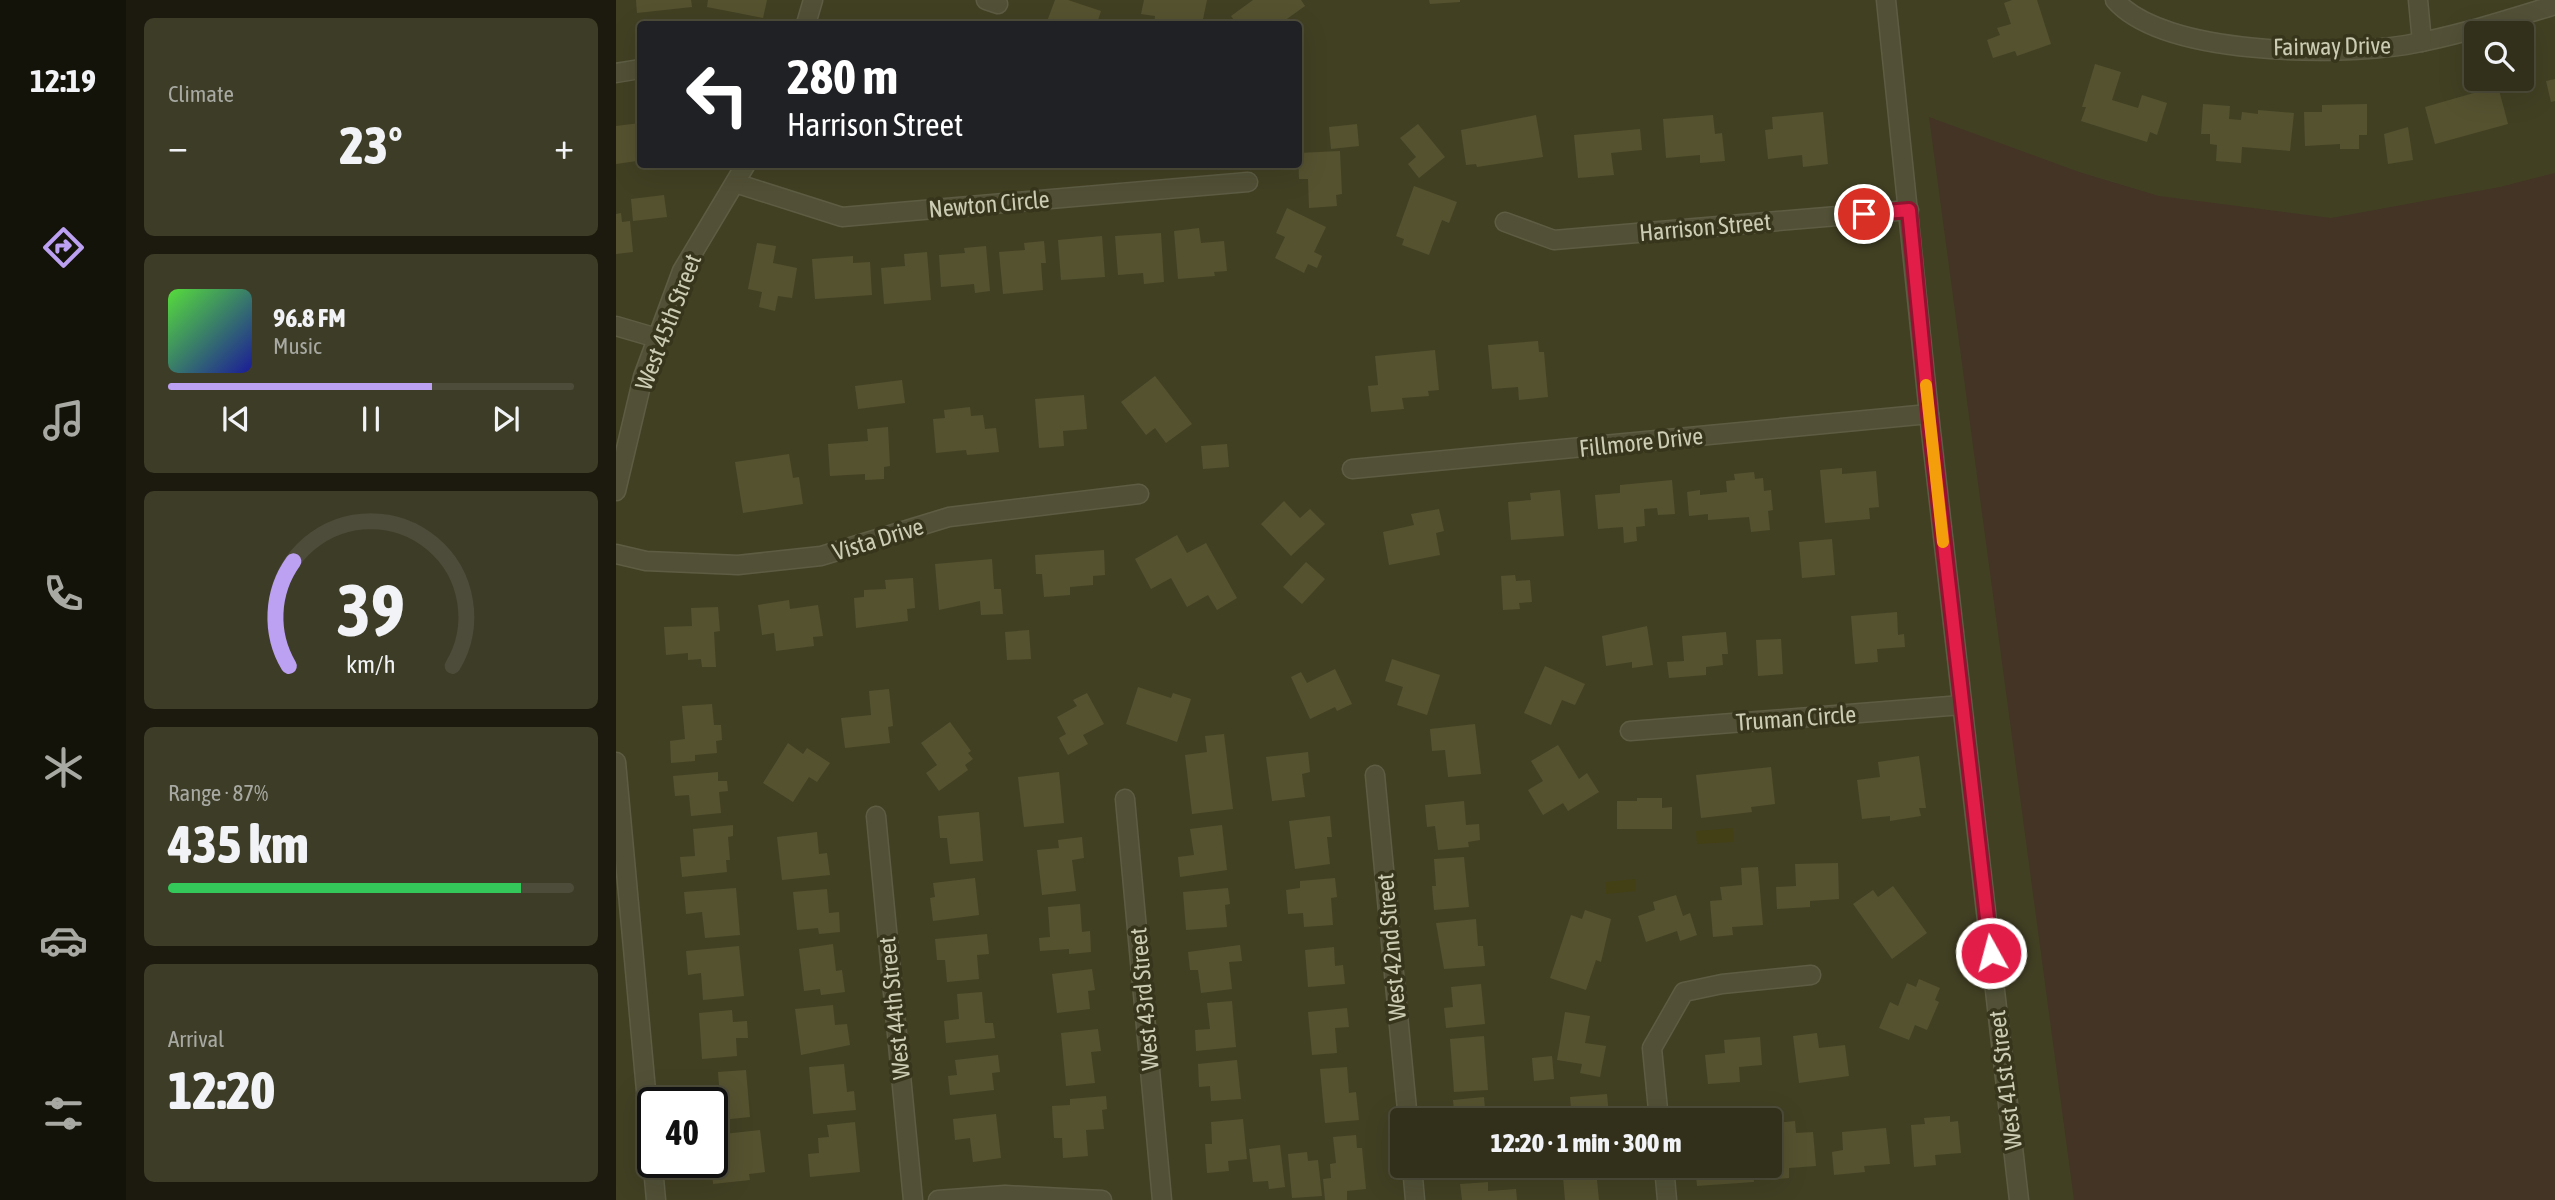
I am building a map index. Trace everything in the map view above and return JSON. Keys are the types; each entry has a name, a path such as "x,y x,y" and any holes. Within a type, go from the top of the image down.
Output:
{"street":[{"path":"807,21 813,0"},
{"name":"West 41st Street","path":"1886,0 1929,414 2019,1200"},
{"name":"Fairway Drive","path":"2115,0 2125,11 2149,24 2220,46 2324,50 2422,42 2555,5"},
{"path":"2418,0 2422,42"},
{"path":"616,73 637,70"},
{"name":"West 45th Street","path":"616,491 643,377 682,271 744,168"},
{"name":"Newton Circle","path":"735,183 842,217 1248,182"},
{"name":"Harrison Street","path":"1505,222 1554,240 1909,210"},
{"path":"616,326 657,338"},
{"name":"Fillmore Drive","path":"1352,469 1929,414"},
{"name":"Vista Drive","path":"616,554 646,561 738,565 821,556 949,517 1139,494"},
{"name":"Truman Circle","path":"1630,732 1962,705"},
{"path":"616,762 618,811 656,1200"},
{"name":"West 42nd Street","path":"1375,775 1407,1108"},
{"name":"West 43rd Street","path":"1125,799 1162,1200"},
{"name":"West 44th Street","path":"876,816 913,1200"},
{"path":"1658,1108 1652,1048 1684,992 1722,984 1811,975"},
{"path":"1413,1178 1415,1200"},
{"path":"1665,1178 1667,1200"},
{"path":"938,1200 1005,1195 1102,1200"}],"shaded area":[{"path":"1929,117 2079,172 2159,196 2331,218 2500,187 2555,173 2555,1200 2074,1200"},
{"path":"1733,828 1734,842 1697,844 1696,831"},
{"path":"1635,879 1636,891 1606,894 1605,882"}],"building":[{"path":"636,0 691,0 692,7 637,13"},
{"path":"708,0 767,0 763,18 707,7"},
{"path":"1055,0 1068,0 1101,11 1098,20 1101,21 1047,21"},
{"path":"1144,0 1207,0 1203,21 1154,21 1155,16 1141,14"},
{"path":"1253,0 1301,0 1305,6 1284,21 1235,21 1231,16"},
{"path":"1429,0 1460,0 1460,2 1430,4"},
{"path":"2012,0 2037,0 2051,44 2017,56 2015,51 1993,58 1987,40 2000,35 1997,28 2011,24 2004,3"},
{"path":"2095,64 2121,72 2112,100 2138,108 2142,95 2167,103 2157,135 2150,132 2147,142 2081,121 2086,107 2082,107"},
{"path":"2555,79 2555,101 2551,102 2546,81"},
{"path":"2481,91 2499,91 2508,124 2435,144 2425,107"},
{"path":"2203,104 2230,106 2229,119 2241,120 2242,112 2258,114 2258,110 2294,113 2290,151 2242,147 2241,163 2216,161 2217,145 2210,144 2210,134 2201,134"},
{"path":"2367,104 2367,135 2359,135 2359,149 2340,149 2340,144 2305,146 2304,112 2322,112 2322,105"},
{"path":"1823,112 1828,164 1803,167 1802,155 1768,159 1765,130 1773,129 1772,117"},
{"path":"1536,115 1543,157 1477,167 1476,164 1466,165 1461,130"},
{"path":"1713,115 1715,134 1722,133 1725,161 1700,163 1700,155 1666,158 1663,119"},
{"path":"637,123 637,161 616,164 616,126"},
{"path":"1357,124 1359,146 1331,149 1329,127"},
{"path":"1418,124 1445,157 1419,178 1408,164 1416,157 1400,138"},
{"path":"2408,127 2413,160 2388,164 2384,134"},
{"path":"1640,129 1642,150 1611,153 1614,175 1578,178 1574,135"},
{"path":"1340,151 1342,194 1336,195 1337,206 1309,208 1308,179 1299,179 1302,153"},
{"path":"1414,186 1457,202 1449,223 1442,220 1429,255 1402,245 1404,239 1396,236"},
{"path":"664,195 667,217 633,221 631,199"},
{"path":"1287,208 1326,227 1314,252 1322,256 1317,268 1308,264 1304,273 1275,258 1285,237 1276,233"},
{"path":"621,213 622,222 630,221 633,252 616,254 616,214"},
{"path":"1199,228 1201,243 1224,241 1227,271 1214,272 1215,276 1178,279 1174,231"},
{"path":"1161,233 1164,282 1144,284 1143,273 1118,275 1115,236"},
{"path":"1102,236 1105,277 1061,280 1058,240"},
{"path":"1044,241 1046,263 1041,263 1043,290 1003,294 999,252 1025,250 1024,243"},
{"path":"757,243 776,246 773,263 797,268 792,298 778,296 775,311 759,307 762,292 748,289"},
{"path":"986,246 990,291 975,293 974,284 941,287 939,255 965,253 964,248"},
{"path":"927,252 931,300 884,304 881,268 905,266 904,254"},
{"path":"853,256 853,263 870,262 872,295 815,299 812,259"},
{"path":"1538,341 1539,352 1544,352 1548,397 1519,400 1518,387 1492,389 1488,345"},
{"path":"1435,350 1439,390 1428,391 1429,396 1402,398 1404,409 1371,412 1368,386 1378,385 1375,356"},
{"path":"1155,376 1192,424 1166,443 1155,428 1146,435 1121,402"},
{"path":"902,380 905,403 858,409 855,386"},
{"path":"1084,395 1087,429 1063,431 1064,446 1039,448 1035,399"},
{"path":"970,407 971,416 983,415 985,429 996,428 999,452 967,455 966,450 936,453 933,419 945,418 944,410"},
{"path":"888,427 890,466 884,467 884,479 865,480 865,474 830,476 828,444 868,441 867,429"},
{"path":"1227,444 1229,467 1203,469 1201,446"},
{"path":"789,454 793,478 799,477 803,504 743,513 735,462"},
{"path":"1842,468 1842,474 1876,471 1879,507 1869,508 1870,519 1825,523 1820,470"},
{"path":"1754,472 1755,479 1763,478 1764,491 1771,490 1773,510 1768,511 1770,530 1751,532 1749,517 1708,520 1708,514 1689,516 1687,492 1700,490 1700,495 1727,492 1726,481 1735,480 1734,474"},
{"path":"1672,480 1675,514 1658,515 1657,508 1644,509 1645,526 1636,527 1637,541 1624,543 1623,527 1598,529 1595,495 1620,493 1620,485"},
{"path":"1560,490 1564,536 1511,540 1508,502 1531,500 1530,493"},
{"path":"1284,501 1300,518 1310,509 1325,524 1291,556 1261,524"},
{"path":"1439,509 1444,531 1436,533 1440,555 1389,565 1383,532 1414,525 1411,514"},
{"path":"1177,535 1187,553 1206,543 1237,598 1217,610 1208,595 1187,607 1171,578 1151,589 1135,559"},
{"path":"1832,539 1835,575 1802,578 1799,542"},
{"path":"1104,550 1105,575 1093,576 1093,585 1070,587 1070,595 1044,597 1042,574 1036,574 1035,555"},
{"path":"992,559 994,589 1001,589 1003,614 981,615 980,601 939,610 935,564"},
{"path":"1306,562 1325,579 1302,604 1283,587"},
{"path":"1515,575 1516,581 1530,580 1532,602 1519,603 1520,609 1503,610 1501,576"},
{"path":"913,578 915,608 907,609 908,621 856,628 854,598 864,597 864,590 886,589 885,580"},
{"path":"789,600 790,609 818,605 823,636 813,637 814,646 776,651 774,633 762,635 758,605"},
{"path":"718,607 720,631 714,632 716,667 702,667 701,659 688,660 688,653 666,655 664,627 692,626 691,608"},
{"path":"1897,612 1898,635 1904,634 1905,647 1877,649 1878,662 1855,664 1851,616"},
{"path":"1647,626 1653,665 1632,668 1632,662 1606,666 1602,636"},
{"path":"1029,630 1031,659 1007,660 1005,632"},
{"path":"1726,632 1728,654 1722,654 1723,665 1706,667 1706,675 1669,678 1667,662 1684,661 1682,636"},
{"path":"1781,639 1783,674 1758,676 1756,640"},
{"path":"1392,659 1440,675 1427,715 1397,705 1403,687 1385,681"},
{"path":"1545,666 1585,684 1575,705 1562,700 1551,725 1524,713"},
{"path":"1335,669 1352,704 1337,711 1335,707 1310,719 1291,677 1301,672 1307,683"},
{"path":"1138,687 1171,698 1173,693 1191,699 1177,742 1126,724"},
{"path":"889,689 893,726 888,727 890,743 845,748 841,718 871,715 869,691"},
{"path":"1087,693 1104,724 1083,735 1088,744 1068,755 1059,738 1066,734 1057,717 1077,706 1073,700"},
{"path":"712,704 714,725 721,725 722,740 716,741 717,753 695,755 695,761 671,763 670,741 685,739 682,706"},
{"path":"950,722 971,751 968,753 973,759 965,765 968,770 939,791 926,773 937,765 921,743"},
{"path":"1475,724 1481,774 1448,777 1445,750 1432,751 1430,729"},
{"path":"1224,734 1233,809 1192,814 1185,755 1207,752 1205,736"},
{"path":"788,743 803,754 807,748 830,763 817,782 809,777 793,802 763,783"},
{"path":"1558,745 1579,779 1587,773 1599,792 1568,811 1563,803 1543,815 1528,790 1543,781 1531,761"},
{"path":"1308,752 1310,772 1302,774 1305,797 1272,801 1266,757"},
{"path":"1919,756 1926,808 1919,808 1921,816 1890,821 1890,816 1862,819 1857,780 1880,777 1878,762"},
{"path":"1771,767 1775,804 1751,807 1752,812 1701,818 1696,775"},
{"path":"718,772 718,781 727,781 728,791 719,792 721,813 691,816 689,795 675,796 673,776"},
{"path":"1059,772 1064,823 1024,827 1018,777"},
{"path":"1637,798 1662,798 1662,808 1672,807 1672,829 1617,829 1617,801 1637,801"},
{"path":"1464,801 1466,825 1479,824 1480,840 1468,842 1469,847 1438,850 1435,826 1427,827 1425,805"},
{"path":"979,812 983,861 950,864 947,838 940,838 938,816"},
{"path":"1330,816 1332,837 1327,837 1330,864 1295,869 1289,821"},
{"path":"733,825 733,836 728,837 730,860 726,860 727,872 682,877 680,857 695,856 693,829"},
{"path":"1222,825 1227,870 1180,877 1178,857 1194,855 1190,829"},
{"path":"817,832 819,854 827,853 830,875 782,880 777,837"},
{"path":"1082,837 1084,858 1072,860 1076,891 1042,895 1037,850 1059,848 1058,840"},
{"path":"1464,857 1469,907 1434,910 1434,859"},
{"path":"1838,863 1839,899 1810,901 1810,907 1777,909 1776,887 1796,886 1795,864"},
{"path":"1758,867 1763,925 1732,927 1733,935 1713,937 1710,901 1722,900 1720,887 1742,885 1741,868"},
{"path":"975,878 979,915 933,921 930,898 935,897 933,883"},
{"path":"1335,878 1337,897 1331,898 1333,925 1304,927 1303,913 1288,914 1286,890 1300,888 1300,881"},
{"path":"1893,886 1927,933 1892,959 1853,904 1873,890 1878,897"},
{"path":"736,888 740,935 705,938 702,912 686,914 684,892"},
{"path":"1228,888 1230,904 1225,905 1227,927 1186,930 1183,892"},
{"path":"827,889 829,913 839,912 840,932 819,934 818,928 797,930 793,892"},
{"path":"1676,895 1683,916 1690,913 1697,935 1680,941 1677,931 1646,942 1638,916 1655,910 1653,902"},
{"path":"1080,904 1082,932 1090,931 1091,952 1069,954 1069,949 1040,951 1039,938 1050,937 1048,907"},
{"path":"1585,910 1611,919 1601,962 1596,960 1586,990 1550,978 1571,915 1582,919"},
{"path":"1476,919 1478,946 1483,946 1485,966 1444,969 1436,923"},
{"path":"987,934 989,954 977,955 979,979 947,982 945,960 937,960 935,939"},
{"path":"833,944 836,971 842,970 845,992 821,995 820,989 804,991 799,949"},
{"path":"1240,945 1242,961 1229,962 1232,989 1201,993 1198,970 1190,970 1188,952"},
{"path":"739,946 744,996 703,1000 701,973 688,975 686,951"},
{"path":"1334,947 1335,966 1343,965 1345,984 1308,987 1305,950"},
{"path":"1092,969 1095,990 1088,991 1090,1009 1057,1013 1052,974"},
{"path":"1919,979 1940,988 1935,1000 1939,1002 1927,1030 1915,1025 1909,1040 1879,1028 1890,1002 1898,1006 1907,983 1916,987"},
{"path":"1481,984 1485,1024 1446,1028 1444,1008 1453,1007 1451,987"},
{"path":"982,992 985,1023 993,1023 995,1038 946,1043 944,1021 959,1019 957,994"},
{"path":"1232,1001 1236,1047 1196,1051 1195,1030 1210,1029 1207,1003"},
{"path":"833,1005 835,1025 847,1024 850,1045 801,1055 795,1009"},
{"path":"1347,1008 1349,1027 1335,1028 1337,1053 1312,1055 1308,1012"},
{"path":"732,1010 733,1022 747,1021 748,1038 736,1038 737,1056 702,1059 699,1013"},
{"path":"1565,1012 1590,1016 1585,1043 1606,1046 1600,1077 1580,1073 1582,1064 1557,1060"},
{"path":"1098,1029 1101,1051 1091,1052 1095,1083 1066,1086 1061,1033"},
{"path":"1817,1033 1819,1048 1845,1045 1849,1076 1799,1083 1793,1036"},
{"path":"1484,1036 1488,1090 1454,1092 1450,1039"},
{"path":"1760,1037 1762,1065 1739,1067 1740,1082 1708,1084 1705,1055 1725,1053 1724,1040"},
{"path":"998,1055 1000,1072 992,1073 994,1090 950,1095 948,1076 957,1075 955,1060"},
{"path":"1552,1056 1554,1079 1534,1081 1532,1058"},
{"path":"1237,1060 1241,1099 1211,1101 1210,1086 1199,1087 1198,1064"},
{"path":"844,1064 847,1092 854,1091 856,1110 813,1114 809,1067"},
{"path":"1347,1067 1349,1093 1356,1092 1359,1120 1325,1123 1320,1069"},
{"path":"746,1070 750,1117 728,1119 728,1087 719,1087 718,1072"},
{"path":"1607,1094 1608,1108 1571,1108 1570,1097"},
{"path":"1106,1096 1107,1109 1102,1110 1104,1129 1086,1130 1088,1156 1063,1158 1062,1138 1054,1138 1052,1106 1070,1105 1070,1099"},
{"path":"1484,1097 1485,1108 1454,1108 1453,1100"},
{"path":"996,1114 1001,1158 973,1162 970,1138 955,1140 953,1119"},
{"path":"1950,1116 1950,1122 1958,1121 1961,1153 1935,1155 1936,1165 1914,1167 1911,1125 1925,1124 1924,1118"},
{"path":"1243,1119 1247,1159 1228,1161 1229,1171 1207,1173 1205,1144 1212,1144 1211,1122"},
{"path":"1795,1121 1796,1133 1813,1132 1816,1166 1789,1168 1789,1178 1769,1180 1782,1178 1782,1122"},
{"path":"855,1122 860,1172 810,1177 808,1154 819,1153 818,1138 829,1137 827,1125"},
{"path":"1886,1128 1890,1164 1864,1166 1865,1172 1834,1175 1832,1152 1843,1150 1842,1132"},
{"path":"760,1130 765,1172 749,1174 750,1180 713,1184 712,1178 728,1178 728,1133"},
{"path":"1356,1135 1357,1148 1362,1148 1366,1189 1347,1191 1347,1200 1325,1200 1323,1179 1331,1178 1330,1164 1336,1163 1333,1137"},
{"path":"1280,1145 1285,1187 1269,1189 1268,1181 1253,1182 1249,1149"},
{"path":"1307,1152 1308,1161 1318,1160 1322,1196 1292,1198 1288,1154"},
{"path":"1563,1178 1614,1178 1597,1180 1599,1200 1565,1200"},
{"path":"1696,1178 1754,1178 1754,1182 1697,1186"},
{"path":"1488,1182 1488,1191 1516,1189 1517,1200 1462,1200 1460,1184"}],"slow traffic":[{"path":"1926,385 1943,542"}],"route":[{"path":"1864,214 1909,210 1929,414 1991,953"}]}
